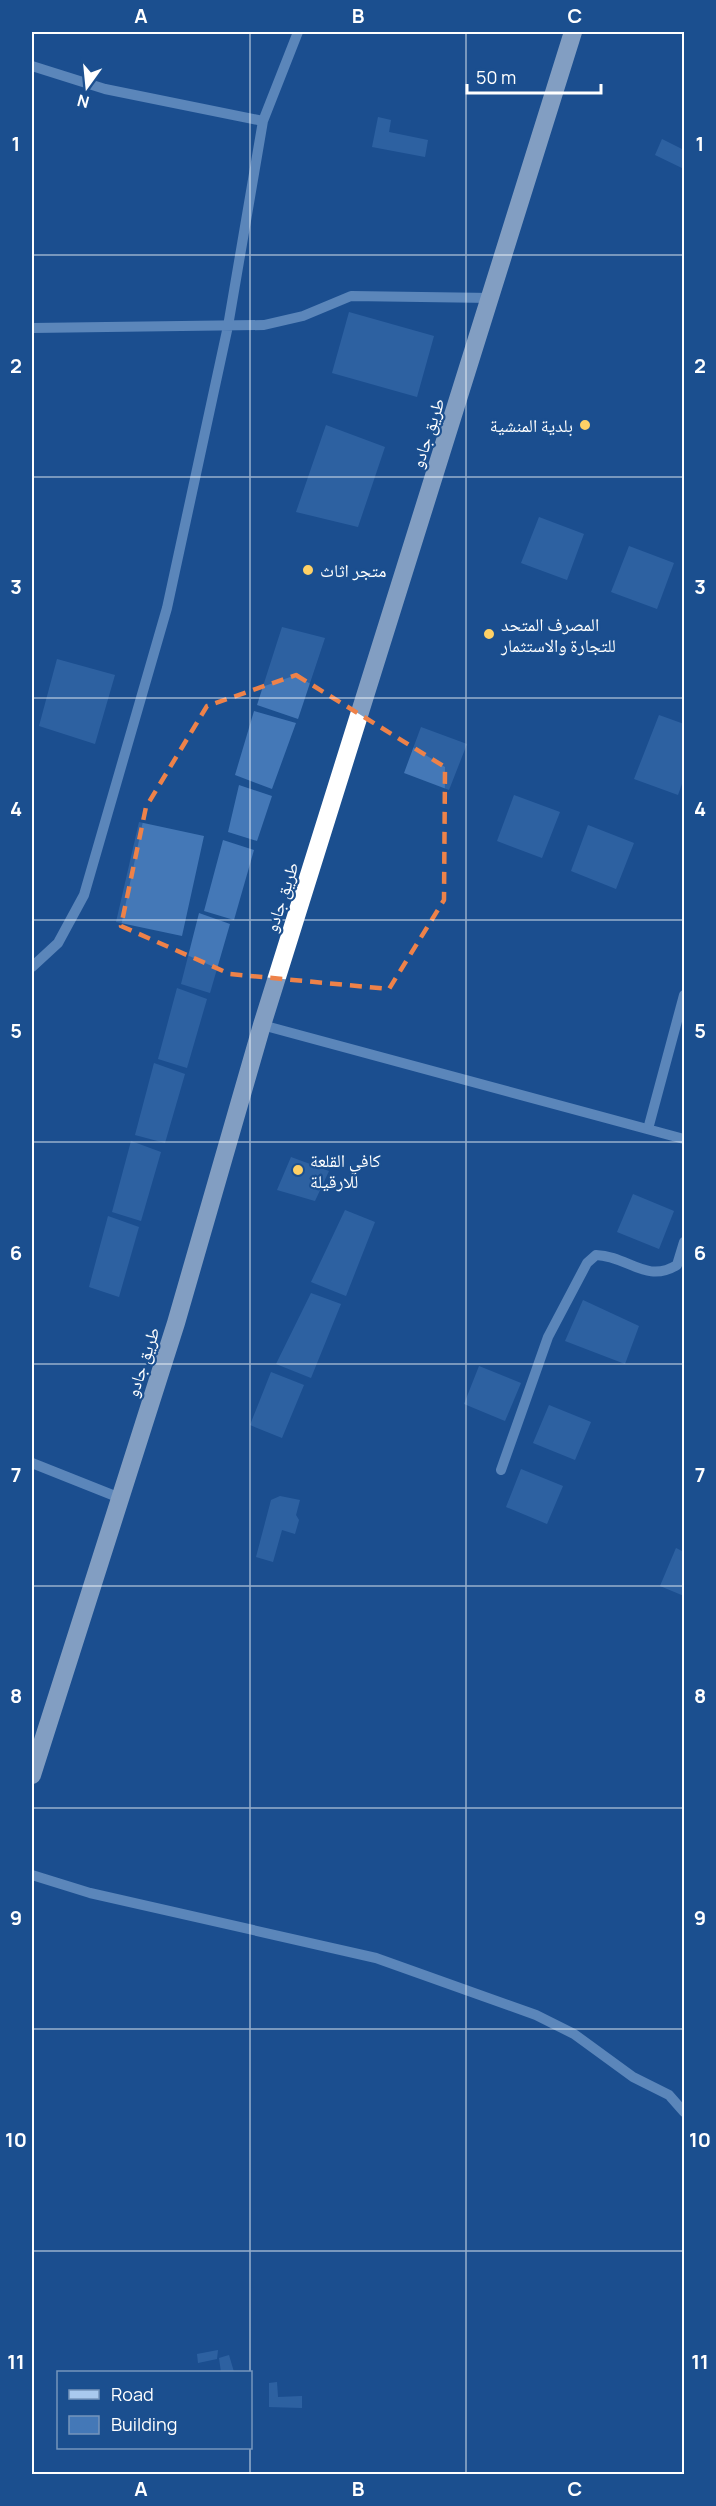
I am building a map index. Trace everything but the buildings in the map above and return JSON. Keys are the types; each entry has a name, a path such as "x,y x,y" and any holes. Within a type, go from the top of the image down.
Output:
{"highway":[{"name":"طريق جادو","path":"32,1775 176,1323 262,1025 492,298 573,32"}],"street":[{"path":"32,967 58,943 84,895 167,608 228,326 263,121 298,32"},
{"path":"32,66 105,89 263,121"},
{"path":"32,328 228,326 279,323 351,296 492,298"},
{"path":"648,1129 684,996"},
{"path":"262,1025 684,1139"},
{"path":"501,1470 548,1337 587,1263 596,1255 606,1256 652,1273 663,1274 677,1265 684,1242"},
{"path":"32,1463 120,1498"},
{"path":"32,1875 90,1893 376,1958 536,2015 574,2034 633,2077 669,2095 684,2112"}],"highlighted area":[{"path":"296,675 445,767 444,900 389,989 230,974 121,926 146,807 207,706"}],"place":[{"name":"بلدية المنشية","path":"585,425"},
{"name":"متجر اثاث","path":"308,570"},
{"name":"المصرف المتحد للتجارة والاستثمار","path":"489,634"},
{"name":"كافي القلعة للارقيلة","path":"298,1170"}]}
